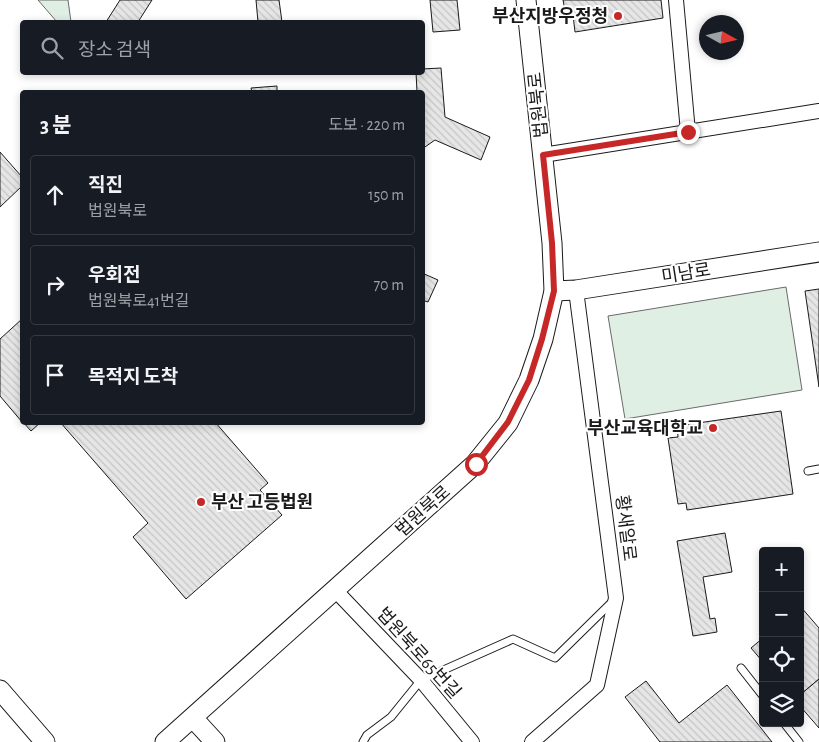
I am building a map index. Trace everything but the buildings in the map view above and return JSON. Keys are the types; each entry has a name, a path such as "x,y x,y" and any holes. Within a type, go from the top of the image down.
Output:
{"main road":[{"name":"법원북로","path":"165,742 476,464 508,422 529,380 554,291 552,243 526,0"},
{"name":"미남로","path":"554,291 576,290 819,252"},
{"path":"0,690 45,742"},
{"path":"193,718 215,742"}],"street":[{"path":"676,0 688,132"},
{"path":"543,155 819,111"},
{"name":"황새알로","path":"532,742 596,685 616,598 576,290"},
{"name":"법원북로65번길","path":"336,591 421,680 472,742"}],"lane":[{"path":"808,471 819,470"},
{"path":"363,742 367,735 391,717 421,680 513,639 555,658 616,598"},
{"path":"741,668 759,691"},
{"path":"787,727 798,742"}],"green space":[{"path":"38,0 68,0 71,20 55,20"},
{"path":"786,287 802,390 625,419 608,316"}],"place":[{"name":"부산지방우정청","path":"618,16"},
{"name":"부산교육대학교","path":"713,428"},
{"name":"부산 고등법원","path":"201,502"}],"route":[{"path":"476,464 508,422 529,380 554,291 552,243 543,155 688,132"}]}
